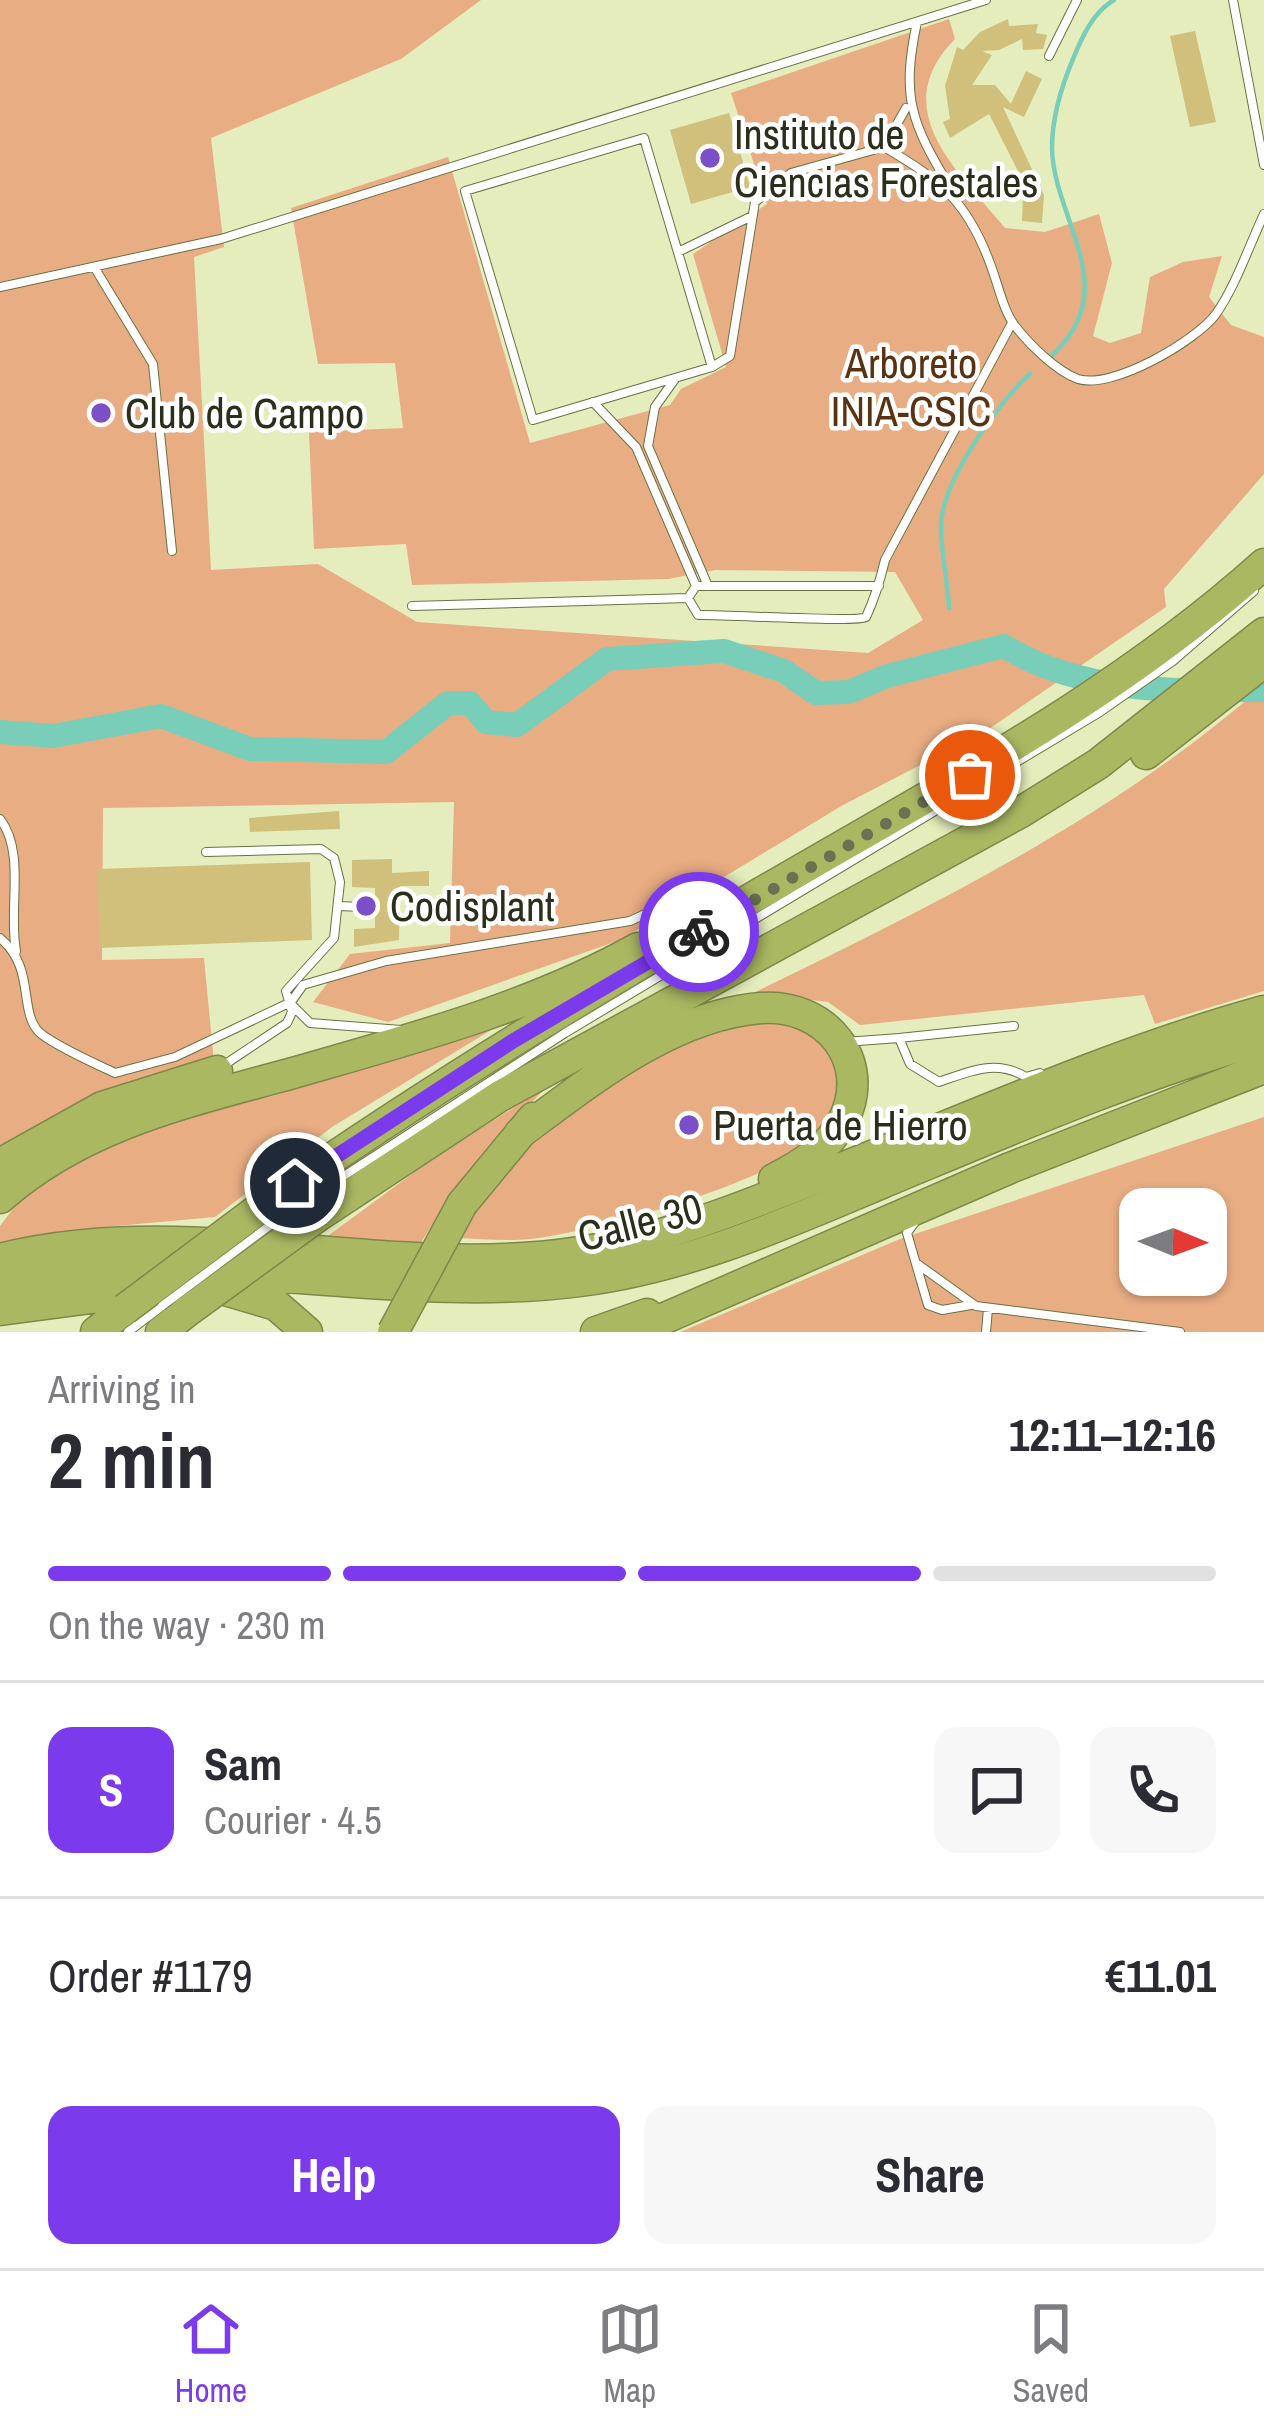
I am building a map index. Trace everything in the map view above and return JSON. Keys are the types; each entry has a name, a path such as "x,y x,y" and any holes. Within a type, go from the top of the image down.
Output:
{"highway":[{"path":"1226,597 1264,542"},
{"path":"95,1332 127,1320 290,1211 513,1041 998,758 1145,644 1226,597 1264,564"},
{"path":"169,1317 290,1211 857,899 1024,819 1262,645"},
{"path":"0,1164 102,1107 214,1071 402,1030 557,981 662,932 998,758"},
{"path":"393,1332 462,1204 520,1133 591,1066 752,972 818,922"},
{"path":"0,1198 60,1154 137,1117 490,1015 612,962 662,932"},
{"path":"520,1133 622,1061 725,1015 760,1008 793,1010 820,1022 841,1042 851,1070 849,1103 823,1148 800,1166 651,1238"},
{"name":"Calle 30","path":"0,1259 111,1241 190,1239 474,1259 551,1256 651,1238 1094,1067 1264,1011"},
{"name":"Calle 30","path":"0,1287 122,1269 476,1288 582,1281 688,1258 781,1225 1059,1110 1264,1039"},
{"path":"633,1332 1010,1168 1264,1068"},
{"path":"0,1217 57,1171 113,1140 286,1075"},
{"path":"596,1332 760,1274"},
{"path":"0,1306 105,1285 222,1286 276,1305 307,1332"},
{"path":"0,1306 103,1293 181,1290 247,1302 292,1332"}],"lane":[{"path":"0,287 221,239 986,0"},
{"path":"1049,56 1077,0"},
{"path":"1233,0 1264,165"},
{"path":"712,367 644,138 465,191 533,420 712,367 730,356 755,202 768,186 791,173 884,147 903,120 917,22"},
{"path":"908,101 927,150 980,236 1012,323 1078,379 1097,380 1132,370 1181,345 1215,316 1264,214"},
{"path":"884,147 954,194"},
{"path":"677,252 753,215"},
{"path":"96,269 152,364 172,551"},
{"path":"688,598 698,615 777,613 850,624 866,617 885,560 1012,323"},
{"path":"676,378 655,406 648,446 709,586"},
{"path":"593,402 637,448 696,586"},
{"path":"1226,597 1264,582"},
{"path":"696,586 879,586"},
{"path":"688,598 696,586"},
{"path":"412,606 688,598"},
{"path":"290,1211 998,758"},
{"path":"0,819 14,839 11,925 29,991 29,1013 40,1032 115,1072 176,1057 291,1002"},
{"path":"206,852 321,849 334,858 340,907 325,953 286,991 310,1023 402,1030"},
{"path":"214,1071 278,1034 302,985 386,961 630,921 680,898 693,884"},
{"path":"340,907 362,907"},
{"path":"0,938 17,956"},
{"path":"841,1042 1014,1025"},
{"path":"899,1038 910,1064 928,1080 939,1082 975,1069 1007,1066 1026,1077 1059,1067 1094,1067"},
{"path":"972,1304 946,1310 928,1305 907,1233 914,1223 1010,1168"},
{"path":"794,1260 892,1234 908,1246"},
{"path":"916,1263 972,1304 1180,1332"},
{"path":"946,1310 953,1292"},
{"path":"986,1332 988,1308"},
{"path":"127,1320 169,1317"}],"green space":[{"name":"Arboreto INIA-CSIC","path":"0,0 481,0 401,59 211,138 224,247 194,257 211,570 318,564 417,622 868,653 923,620 895,572 715,570 668,579 412,585 406,544 314,549 309,432 403,428 395,363 318,364 291,208 448,157 530,443 670,405 681,389 726,367 693,254 767,204 731,93 949,19 955,39 935,65 927,91 936,139 1005,228 1045,232 1099,214 1112,263 1093,336 1110,343 1141,333 1150,277 1183,262 1222,256 1209,297 1231,325 1264,337 1264,474 1164,589 1166,607 986,731 843,805 620,940 388,1022 313,1002 350,954 450,943 454,802 103,808 102,960 204,958 214,1063 0,1161"},
{"path":"1264,685 1264,991 1155,1024 1144,995 860,1025 828,1002 753,993 953,893 1083,818 1206,733"},
{"path":"519,1013 332,1127 215,1217 105,1227 0,1247 0,1226 22,1197 123,1134 276,1095"},
{"path":"767,1017 823,1034 837,1077 838,1098 831,1121 814,1141 743,1180 650,1212 528,1239 456,1238 516,1158 589,1096 673,1050"},
{"path":"544,1089 457,1187 418,1247 321,1241 439,1154"},
{"path":"1264,1117 1264,1332 680,1332 900,1239"}],"building":[{"path":"1008,19 1009,26 1038,24 1036,33 1047,35 1043,49 1023,50 1022,39 999,50 982,51 992,55 972,85 995,85 1011,104 1026,71 1042,79 1024,117 1003,107 1044,195 1042,223 1022,221 1023,196 1015,177 1020,175 989,114 950,138 943,122 950,119 945,86 957,47 963,50 980,32"},
{"path":"1195,31 1216,122 1190,127 1170,36"},
{"name":"Instituto de Ciencias Forestales","path":"729,113 750,187 691,204 670,130"},
{"path":"339,811 340,829 250,832 249,818"},
{"path":"392,859 392,873 429,871 429,886 400,886 399,940 354,947 354,929 375,928 375,888 352,887 352,860"},
{"path":"310,862 312,940 100,948 97,869"}],"waterway":[{"path":"1052,355 1073,330 1083,305 1084,279 1055,175 1056,114 1084,34 1114,0"},
{"path":"949,608 941,534 944,507 974,443 1030,374"},
{"path":"0,732 53,736 161,716 250,749 386,752 448,703 470,703 486,722 517,725 607,659 724,651 784,671 816,693 849,692 887,676 1004,646 1034,662 1097,681 1163,689 1264,690"},
{"path":"948,661 951,650"}],"way so far":[{"path":"699,932 970,775"}],"place":[{"name":"Instituto de Ciencias Forestales","path":"710,158"},
{"name":"Club de Campo","path":"101,413"},
{"name":"Codisplant","path":"366,906"},
{"name":"Puerta de Hierro","path":"689,1125"}],"route":[{"path":"295,1183 513,1041 699,932"}]}
